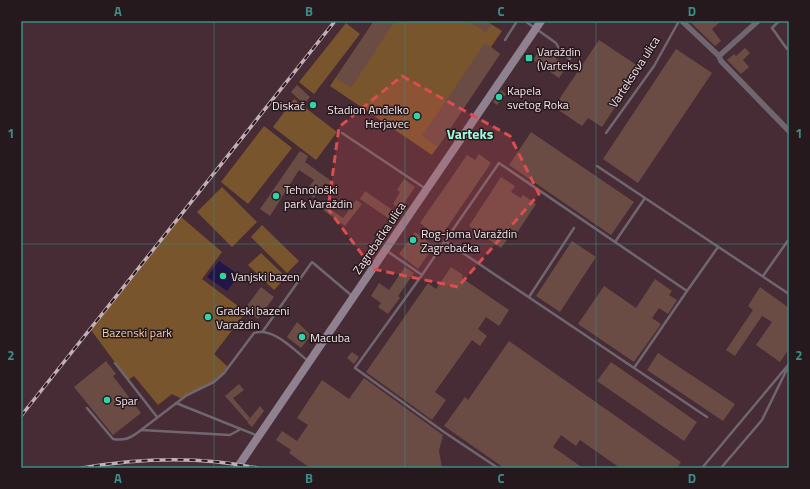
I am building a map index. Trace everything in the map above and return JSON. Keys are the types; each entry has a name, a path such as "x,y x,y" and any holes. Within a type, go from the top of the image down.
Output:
{"main road":[{"name":"Zagrebačka ulica","path":"237,468 541,21"}],"street":[{"path":"682,21 713,53 719,56 721,62 789,131"},
{"path":"719,56 758,21"}],"lane":[{"path":"505,40 517,21"},
{"path":"525,21 556,43 561,52 570,59"},
{"name":"Varteksova ulica","path":"606,133 654,66 679,21"},
{"path":"779,21 772,28 787,49"},
{"path":"342,133 426,189"},
{"path":"498,468 444,432 355,368 422,275 499,163 687,291"},
{"path":"597,166 789,294"},
{"path":"614,242 645,198"},
{"path":"529,297 574,228"},
{"path":"763,276 789,239"},
{"path":"445,241 707,417"},
{"path":"634,368 718,247"},
{"path":"385,250 422,275"},
{"path":"263,331 312,262 353,297"},
{"path":"87,408 113,439 122,440 131,438 187,395 214,382 224,373 251,335 263,331 273,334 309,362"},
{"path":"115,363 157,417"},
{"path":"702,468 789,365"},
{"path":"722,468 762,420 789,365"},
{"path":"176,403 258,436"},
{"path":"141,430 230,435 240,430"}],"highlighted area":[{"path":"402,76 510,136 539,194 458,287 373,269 328,209 339,127"}],"green space":[{"name":"Stadion Anđelko Herjavec","path":"374,21 486,21 502,31 491,47 500,54 432,155 330,86"},
{"path":"346,23 360,34 314,94 299,82"},
{"path":"294,99 337,132 316,160 273,127"},
{"path":"264,126 292,148 248,204 221,182"},
{"path":"222,187 257,222 232,247 197,212"},
{"name":"Bazenski park","path":"180,216 222,252 202,279 246,312 214,354 228,367 214,382 182,399 172,394 158,405 134,376 128,380 91,330"},
{"path":"262,225 299,261 287,273 251,237"},
{"path":"261,253 286,277 274,290 248,265"}],"shaded area":[{"name":"Vanjski bazen","path":"219,261 239,275 227,291 207,277"}],"building":[{"path":"374,21 395,21 351,88 336,78"},
{"path":"468,21 486,21 491,25 486,32"},
{"path":"689,21 721,21 712,29 721,41 715,46"},
{"path":"599,40 641,68 602,127 588,118 582,126 554,107"},
{"path":"485,43 500,54 438,147 422,136"},
{"path":"541,48 567,66 559,78 533,60"},
{"path":"745,48 750,53 743,60 749,67 741,74 727,60 734,54 736,56"},
{"path":"676,49 712,73 638,183 603,159"},
{"path":"297,85 310,97 304,104 291,92"},
{"name":"Kapela svetog Roka","path":"501,90 506,94 497,105 493,102"},
{"path":"531,132 634,202 611,235 509,165"},
{"path":"300,151 308,156 305,162 334,183 331,187 325,183 314,198 306,191 314,180 299,170 270,216 260,209"},
{"path":"479,154 491,163 440,238 420,223 467,155 475,160"},
{"path":"501,177 515,186 511,192 521,198 523,195 536,204 515,236 511,234 501,248 469,226"},
{"path":"404,179 415,187 400,209 393,204 400,192 397,190"},
{"path":"365,191 394,211 388,218 360,199"},
{"path":"356,200 362,204 345,226 323,210 326,206 343,218"},
{"path":"415,232 434,246 418,269 399,254"},
{"path":"572,241 596,257 560,312 536,296"},
{"path":"405,267 414,273 398,296 400,298 388,314 378,307 381,303 371,296 379,283 389,290"},
{"path":"451,267 463,275 462,278 509,310 499,326 486,317 478,329 487,336 480,346 472,340 435,392 446,400 432,420 366,372 428,283 436,289"},
{"path":"655,279 672,291 669,295 677,300 668,314 659,308 652,318 661,324 634,362 578,324 604,286 636,308"},
{"path":"261,287 274,297 258,319 253,315 254,313 246,307"},
{"path":"760,287 789,308 789,349 780,362 756,345 772,322 762,316 735,356 726,350 753,310 748,306"},
{"path":"297,322 311,335 301,348 287,337"},
{"path":"509,341 681,462 677,468 620,468 580,440 576,446 561,435 553,447 583,468 504,468 444,426 465,397 468,400"},
{"path":"352,352 359,357 354,364 347,358"},
{"path":"658,353 735,404 723,421 647,370"},
{"name":"Spar","path":"106,361 116,374 113,376 141,413 113,435 74,387"},
{"path":"611,362 697,422 684,441 597,381"},
{"path":"364,378 443,435 439,451 442,468 310,468 289,453 291,450 276,440 282,431 297,441 308,425 297,418 322,380 349,399"},
{"path":"239,384 244,390 233,398 250,418 247,421 225,396"},
{"path":"260,406 264,411 252,427 247,422"}],"railway":[{"path":"21,416 335,21"},
{"path":"82,468 148,460 191,460 235,464 257,468"}],"place":[{"name":"Varaždin (Varteks)","path":"529,58"},
{"name":"Kapela svetog Roka","path":"499,97"},
{"name":"Diskač","path":"313,105"},
{"name":"Stadion Anđelko Herjavec","path":"417,116"},
{"name":"Tehnološki park Varaždin","path":"276,196"},
{"name":"Rog-joma Varaždin Zagrebačka","path":"413,240"},
{"name":"Vanjski bazen","path":"223,276"},
{"name":"Gradski bazeni Varaždin","path":"208,317"},
{"name":"Macuba","path":"302,337"},
{"name":"Spar","path":"107,400"}],"district":[{"name":"Varteks","path":"470,133"}]}
